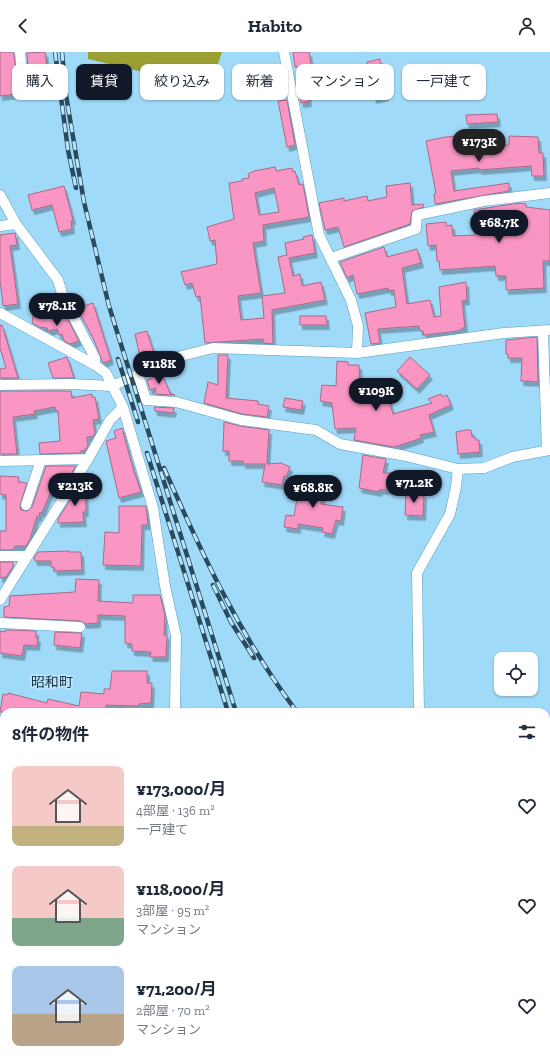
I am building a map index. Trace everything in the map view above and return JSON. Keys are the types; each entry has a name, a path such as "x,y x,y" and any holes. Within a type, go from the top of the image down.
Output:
{"street":[{"path":"20,52 21,64"},
{"path":"284,52 319,235 351,300 358,326 357,353"},
{"path":"331,258 416,229 417,215 484,201 550,193"},
{"path":"0,195 16,224 58,280 63,297 95,358 95,365"},
{"path":"0,226 16,224"},
{"path":"0,313 95,365 106,373 123,407 153,508 176,636 175,708"},
{"path":"0,386 71,384 112,386 138,374 181,356 212,348 357,353 504,333 546,331 548,450 512,457 484,468 458,469 406,456 340,444 316,430 241,420 176,402 146,400 138,374"},
{"path":"0,600 88,459 110,420 123,407"},
{"path":"0,461 88,459"},
{"path":"26,505 41,460"},
{"path":"419,708 417,573 450,514 458,469"},
{"path":"0,556 27,556"},
{"path":"0,623 80,627"}],"shaded area":[{"path":"88,52 222,52 218,64 140,64 140,71 132,69 132,64 109,64 88,59"}],"building":[{"path":"0,52 12,52 14,54 15,64 12,64 12,94 0,96"},
{"path":"45,52 47,64 28,64 27,53"},
{"path":"293,52 309,52 311,64 296,64 295,67"},
{"path":"380,59 381,64 367,64 367,62"},
{"path":"287,100 295,145 287,147 278,101"},
{"path":"301,100 309,100 309,102 301,103"},
{"path":"497,114 498,122 467,124 466,115"},
{"path":"470,135 471,148 509,145 509,136 538,137 539,153 543,153 544,176 532,176 531,166 479,170 479,168 451,171 454,191 509,183 509,191 435,204 434,194 436,193 426,141 446,137"},
{"path":"275,167 276,171 292,168 293,172 295,171 299,185 303,184 309,217 263,225 264,241 253,243 261,293 238,296 241,320 264,318 262,296 285,293 278,257 287,255 285,243 304,239 303,237 312,235 315,253 289,258 293,276 300,274 302,286 321,282 325,300 272,310 273,344 263,343 263,339 205,343 200,296 196,297 192,283 185,285 181,272 217,264 215,240 210,241 207,227 234,219 229,183 242,181 242,179 249,178 248,174 254,171","holes":["274,188 279,212 259,215 255,193"]},
{"path":"410,183 412,205 423,204 424,207 412,211 410,224 344,247 338,227 325,230 319,203 344,198 344,201 367,196 368,201 387,197 386,186"},
{"path":"64,186 73,220 71,221 72,229 59,232 52,205 32,210 28,195"},
{"path":"520,203 526,204 526,207 550,210 550,261 543,261 544,288 506,290 506,276 496,276 495,266 440,270 439,261 437,261 436,245 428,246 426,224 446,222 446,226 452,225 453,236 475,235 474,210"},
{"path":"15,233 17,245 10,246 18,304 3,306 0,280 0,235"},
{"path":"384,247 387,257 417,249 421,263 402,268 407,304 430,300 434,317 441,316 439,287 466,282 467,300 462,301 465,327 458,331 424,335 423,331 420,331 419,326 378,329 380,343 371,344 365,313 396,307 394,290 389,291 388,288 357,294 353,275 347,278 340,262"},
{"path":"93,303 111,360 103,363 93,338 77,308"},
{"path":"54,315 55,320 66,316 79,341 70,344 64,341 62,334 59,335 57,329 48,331 47,328 39,327 32,323 33,316 47,317"},
{"path":"300,316 326,316 327,325 300,325"},
{"path":"0,325 2,325 18,378 0,378 0,369 6,368 0,348"},
{"path":"147,331 155,357 141,361 135,334"},
{"path":"537,337 538,382 521,381 522,358 508,358 508,354 506,354 506,340"},
{"path":"218,355 228,355 226,398 258,401 258,404 269,406 267,417 242,414 204,403 208,382 218,385"},
{"path":"67,357 74,378 53,378 48,363"},
{"path":"410,357 430,375 417,389 397,371"},
{"path":"337,361 348,362 348,365 359,365 360,383 364,382 366,402 388,396 393,414 432,403 428,399 441,394 443,397 447,395 451,405 429,415 434,432 420,435 421,438 413,441 394,447 354,440 356,428 335,429 332,403 320,401 322,385 336,386"},
{"path":"161,372 170,393 175,395 155,394 156,388 150,390 147,380 157,376 157,374"},
{"path":"0,391 71,391 72,398 92,394 92,397 95,397 99,419 93,420 95,434 87,437 88,446 80,453 40,454 39,443 60,441 58,411 56,411 55,407 34,411 35,414 13,417 17,454 0,454"},
{"path":"285,398 303,401 301,410 283,407"},
{"path":"154,407 174,408 173,413 155,411"},
{"path":"224,422 269,430 267,464 281,463 290,467 286,477 284,476 282,485 262,482 265,464 243,464 243,461 229,461 229,451 223,451"},
{"path":"122,428 141,492 119,498 106,441 116,438 114,431"},
{"path":"471,430 472,437 479,440 480,452 458,454 456,432"},
{"path":"363,455 386,459 383,473 406,473 407,489 379,490 379,492 359,488"},
{"path":"46,466 76,466 57,496 56,479 42,513 40,512 39,517 37,516 30,539 26,546 15,546 13,550 0,550 0,531 6,531 6,495 0,494 0,476 19,477 18,482 27,483 20,506 21,510 27,511 32,507"},
{"path":"84,478 86,512 83,512 84,522 58,523 58,519"},
{"path":"300,481 323,484 322,491 324,491 321,504 343,507 341,521 336,520 332,534 322,532 323,528 298,524 298,529 284,527 286,515 294,516"},
{"path":"406,493 424,494 423,516 405,515"},
{"path":"119,506 146,506 148,525 142,525 141,566 103,565 105,532 119,533"},
{"path":"38,552 81,552 82,570 55,571 54,567 51,567 51,561 35,561 34,557"},
{"path":"0,562 13,562 13,567 6,577 0,578"},
{"path":"76,579 99,580 98,601 133,603 133,595 160,595 165,615 164,635 167,635 166,657 150,657 151,652 132,651 132,644 125,643 125,616 98,615 98,623 86,624 80,621 4,617 4,607 9,606 10,596 75,592"},
{"path":"5,630 36,631 36,638 38,638 37,646 24,645 22,656 0,653 0,631 5,632"},
{"path":"55,632 82,633 80,648 54,645"},
{"path":"112,671 147,671 147,683 152,683 151,703 139,704 138,706 106,705 106,708 1,708 3,694 8,695 8,693 47,703 48,699 79,706 81,692 104,694 104,689 110,689"}],"railway":[{"path":"55,52 68,150 76,188"},
{"path":"62,52 66,95 84,202 109,306 235,708"},
{"path":"118,359 138,422"},
{"path":"147,453 227,708"},
{"path":"164,468 223,594 258,654 294,708"},
{"path":"213,585 231,622 254,658"}],"district":[{"name":"昭和町","path":"52,682"}]}
